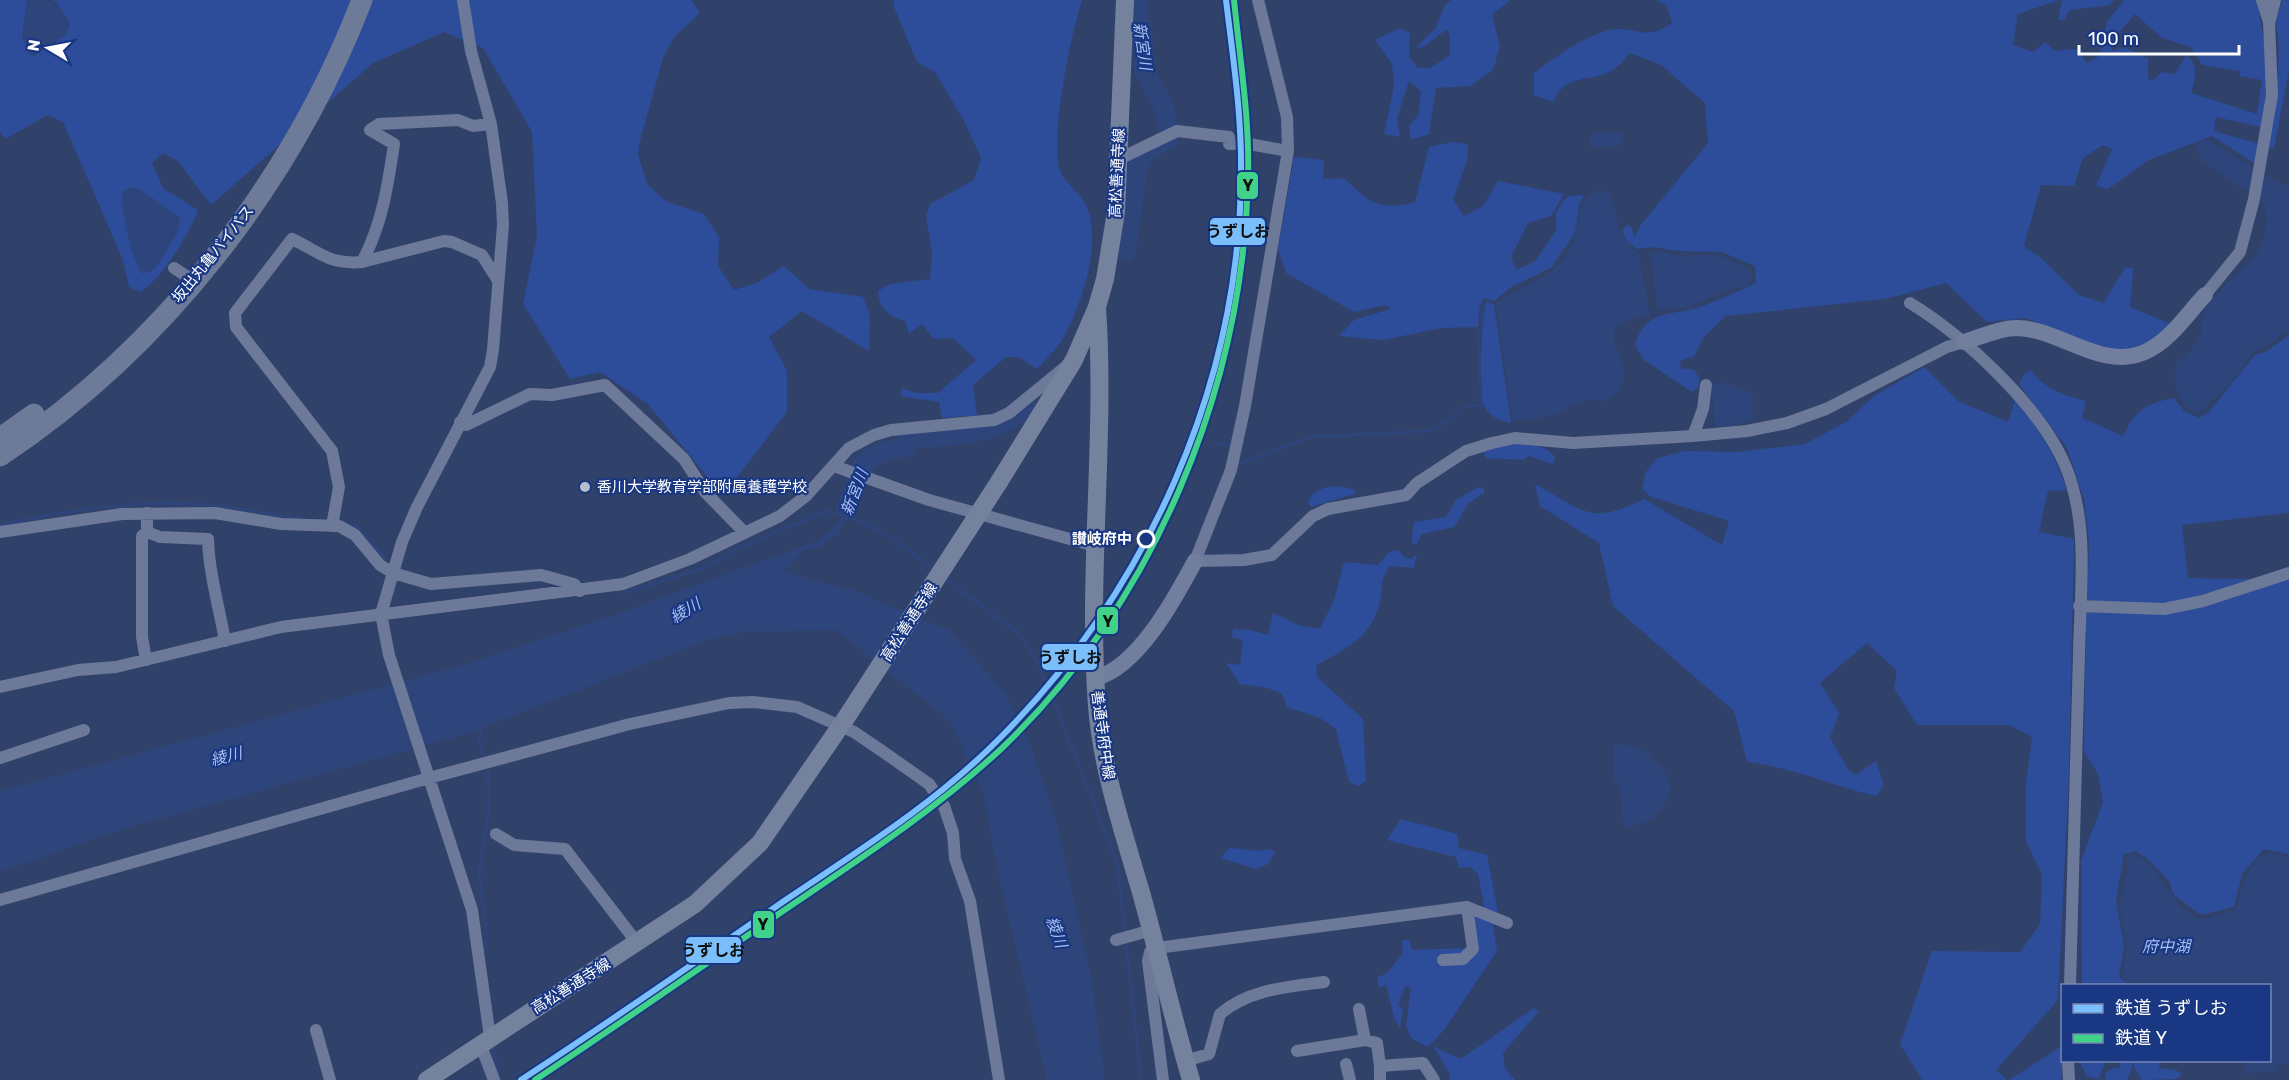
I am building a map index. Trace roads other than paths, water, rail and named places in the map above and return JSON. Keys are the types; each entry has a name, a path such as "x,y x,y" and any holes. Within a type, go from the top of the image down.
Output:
{"highway":[{"name":"坂出丸亀バイパス","path":"0,456 68,406 114,365 184,274 251,183 286,127 315,74 346,0"},
{"name":"坂出丸亀バイパス","path":"0,438 60,395 103,356 263,191 327,80 362,0"}],"main road":[{"name":"高松善通寺線","path":"426,1080 638,944 696,904 760,843 843,723 999,482 1074,360 1097,307 1115,222 1125,0"},
{"name":"善通寺府中線","path":"1097,307 1100,365 1095,546 1096,678 1106,770 1157,948 1191,1080"},
{"path":"1074,360 1092,358 1100,365"}],"street":[{"path":"463,0 471,51 491,124 503,225 490,367 417,507 381,614 389,655 472,910 485,1042 494,1080"},
{"path":"1096,678 1119,668 1136,650 1167,608 1196,561 1231,470 1245,406 1288,151 1287,117 1258,0"},
{"path":"1196,561 1244,561 1272,555 1313,516 1328,509 1406,495 1417,483 1466,451 1492,443 1515,438 1573,443 1693,436 1747,431 1788,423 1826,409 1947,347 2015,328 2042,331 2100,355 2128,356 2145,352 2164,340 2240,252 2260,170 2272,95 2269,21 2262,0"},
{"path":"2269,21 2275,0"},
{"path":"362,262 375,238 394,144 370,130 379,124 458,120 473,126 491,124"},
{"path":"1119,159 1177,131 1229,136 1229,144 1233,144"},
{"path":"1248,144 1288,151"},
{"path":"332,521 339,487 332,451 236,327 235,313 292,239 327,259 343,264 362,262 444,241 452,242 482,255 497,279"},
{"path":"1910,303 1943,323 2036,417 2051,437 2064,464 2078,510 2081,541 2070,984"},
{"path":"0,687 78,670 116,667 281,627 623,584 780,516 806,496 849,448 891,430 994,420 1009,413 1074,360"},
{"path":"460,422 466,425 530,394 552,395 605,385 684,459 705,492 745,533"},
{"path":"1693,436 1703,409 1706,386"},
{"path":"834,466 929,500 1095,546"},
{"path":"147,513 147,532"},
{"path":"0,532 75,519 147,513 215,513 281,524 332,521 355,535 380,565 393,573 431,584 541,575 574,584 580,591"},
{"path":"147,532 160,537 208,539 209,564 215,579 225,641"},
{"path":"146,660 142,637 142,536 147,532"},
{"path":"2079,606 2164,609 2203,601 2289,573"},
{"path":"0,900 429,778 630,724 729,703 753,702 797,707 843,723 929,784 944,806 953,833 955,859 970,901 999,1080"},
{"path":"0,758 84,729"},
{"path":"496,834 514,845 565,849 638,944"},
{"path":"1163,1080 1148,961 1150,952 1157,948 1467,907 1507,923"},
{"path":"1443,960 1463,958 1473,949 1467,907"},
{"path":"1124,938 1152,930"},
{"path":"1185,1061 1209,1053 1220,1014 1237,1003 1270,989 1324,982"},
{"path":"1359,1009 1365,1040"},
{"path":"316,1030 319,1065 330,1080"},
{"path":"1297,1051 1365,1040 1377,1043 1380,1080"},
{"path":"2068,1062 2069,1080"},
{"path":"1380,1066 1423,1063 1434,1080"},
{"path":"1346,1064 1350,1080"}],"water":[{"path":"27,0 54,3 62,10 70,24 66,35 34,56 29,54 22,37"},
{"path":"1619,132 1624,141 1619,146 1589,147 1591,134"},
{"path":"2208,140 2271,179 2289,186 2289,330 2266,347 2253,352 2228,386 2199,413 2186,406 2178,394 2175,378 2177,363 2199,339 2203,316 2209,304 2259,250 2267,222 2265,204 2204,162 2196,151 2200,141"},
{"path":"132,187 141,190 180,218 178,232 155,269 143,274 131,247 123,208 123,191"},
{"path":"1599,190 1610,192 1621,235 1639,255 1650,316 1626,322 1615,329 1614,339 1624,375 1619,388 1604,402 1583,401 1551,416 1516,420 1512,418 1496,304 1544,276 1561,262 1573,244 1585,201"},
{"path":"1658,251 1686,257 1710,254 1721,256 1750,270 1752,278 1747,286 1728,290 1686,308 1658,310 1650,253"},
{"path":"1724,382 1753,393 1753,419 1733,426 1715,427 1712,388 1714,384"},
{"name":"綾川","path":"855,483 859,485 843,527 836,536 820,546 803,551 784,572 850,589 949,630 1006,694 1031,747 1055,816 1091,976 1105,1080 1047,1080 998,872 983,792 950,721 836,630 744,632 710,639 467,734 123,829 0,872 0,791 469,663 620,613 817,541 838,523"},
{"path":"1614,743 1646,752 1665,771 1669,782 1669,793 1658,813 1637,825 1624,827 1619,783 1613,780"},
{"name":"府中湖","path":"2274,853 2289,857 2289,1064 2277,1065 2277,1071 2245,1074 2244,1062 2271,1062 2271,984 2134,984 2122,978 2127,945 2119,906 2127,872 2127,856 2131,854 2149,865 2181,907 2198,918 2217,916 2235,910 2247,874 2256,860"}],"waterway":[{"name":"新宮川","path":"1126,251 1138,164 1148,151 1169,138 1164,107 1144,71 1144,42 1137,16 1137,0"},
{"path":"1238,461 1238,464 1311,437 1429,431 1450,420 1464,406 1481,405 1478,332 1482,323 1483,304"},
{"name":"新宮川","path":"847,508 864,464 878,454 907,447 907,440 984,430 1012,418 1028,407"},
{"path":"1215,442 1231,447"},
{"path":"0,525 78,510 158,503 211,505 302,519"},
{"path":"621,594 703,568 741,547 827,511 871,526 910,551 934,570"},
{"path":"339,520 358,528 385,558"},
{"path":"944,578 1020,634 1040,667 1117,862 1125,935"},
{"path":"481,726 479,739 483,754"},
{"path":"484,952 486,928 479,874 489,811 488,772"},
{"path":"1126,942 1141,1080"},
{"path":"493,1046 500,1080"}],"rail line":[{"name":"うずしお","path":"521,1080 870,843 950,784 999,739 1052,681 1099,618 1140,551 1175,480 1203,406 1224,330 1236,253 1241,174 1239,109 1226,0"},
{"name":"Y","path":"535,1080 867,854 949,793 1001,749 1055,691 1103,628 1145,560 1180,489 1208,415 1228,338 1242,260 1248,181 1246,113 1234,0"}],"place":[{"name":"香川大学教育学部附属養護学校","path":"585,487"},
{"name":"讃岐府中","path":"1146,539"}]}
